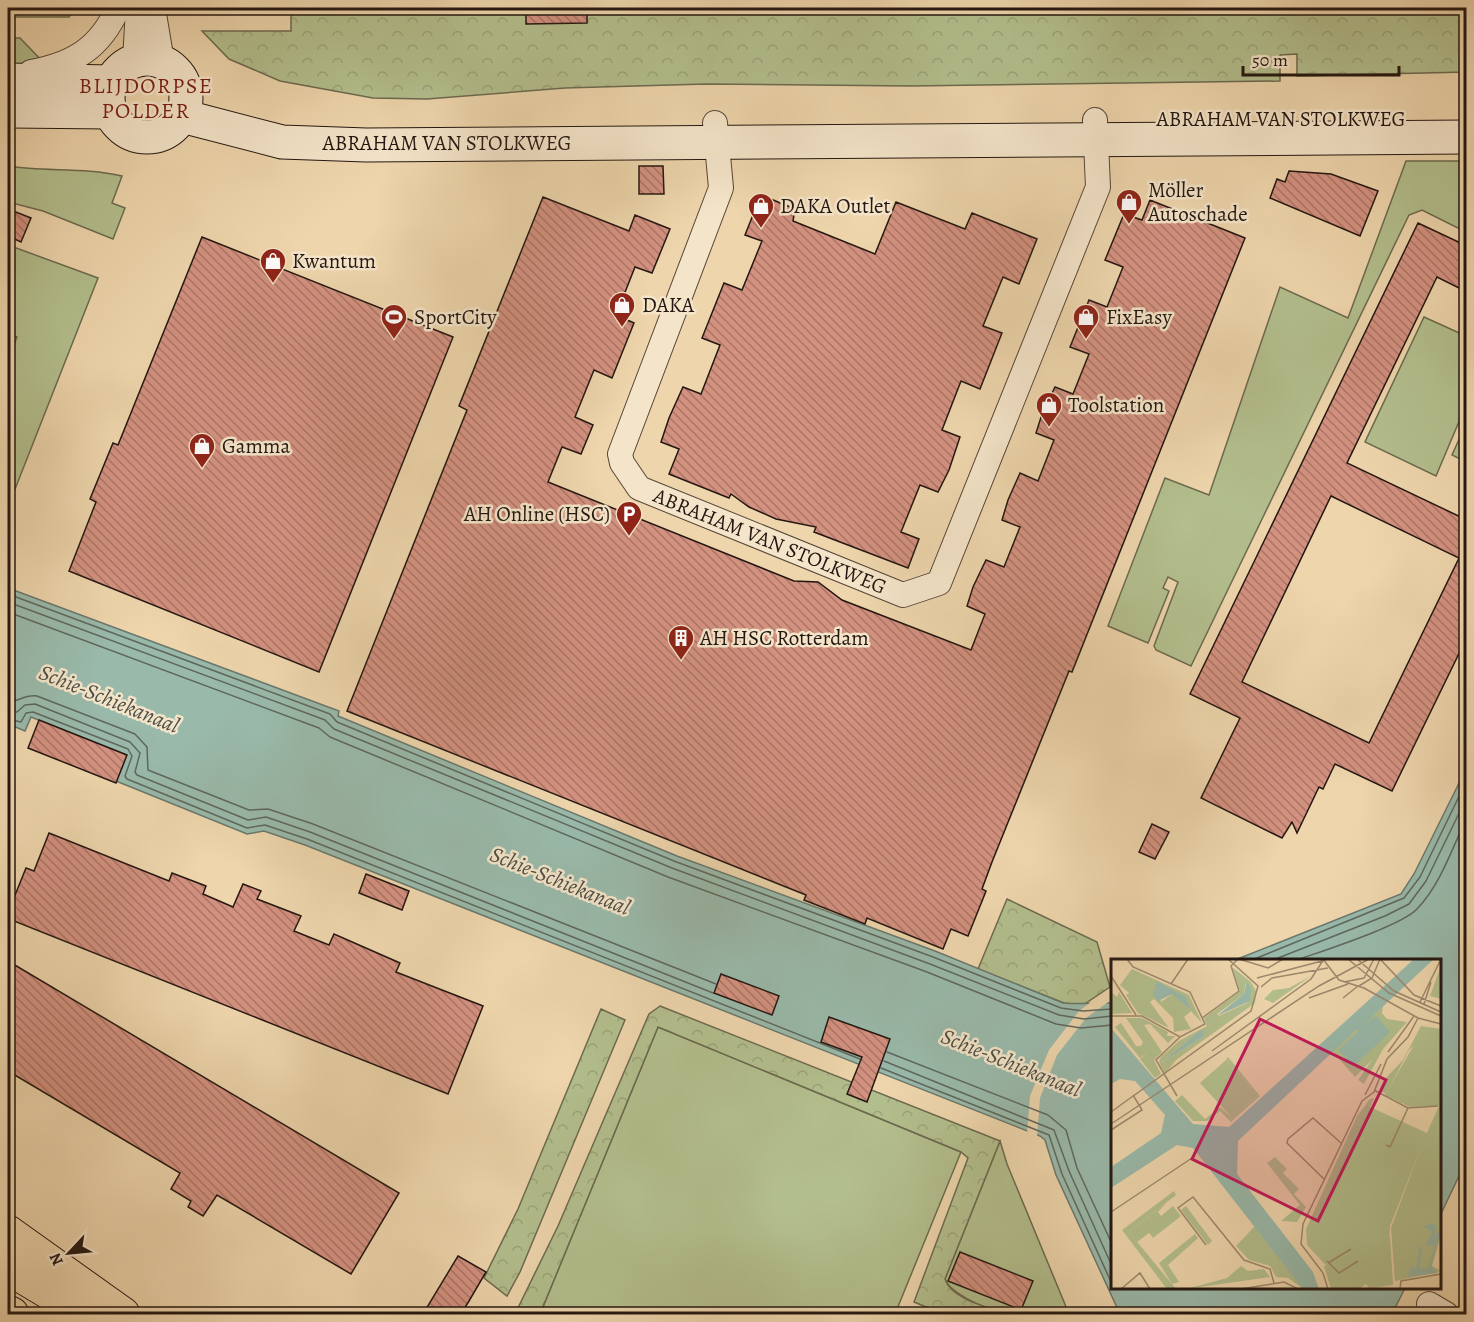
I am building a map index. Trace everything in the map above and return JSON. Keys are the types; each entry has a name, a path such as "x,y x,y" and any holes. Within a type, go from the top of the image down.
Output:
{"highway":[{"path":"8,1232 123,1314"},
{"path":"8,1269 85,1314"},
{"path":"8,1312 12,1314"}],"street":[{"path":"8,78 56,67 80,55 107,32 118,8"},
{"path":"8,78 130,79 179,75 184,106 168,131 144,137 124,129 130,79 138,8"},
{"path":"130,79 153,8"},
{"path":"8,111 130,79"},
{"name":"ABRAHAM VAN STOLKWEG","path":"184,106 282,142 366,145 715,132 1096,130 1467,120"},
{"name":"ABRAHAM VAN STOLKWEG","path":"715,132 721,188 620,454 622,463 639,488 903,595 939,583 1098,187 1096,130"},
{"name":"ABRAHAM VAN STOLKWEG","path":"1096,130 1467,137"}],"green space":[{"path":"8,8 76,8 69,17 8,17"},
{"path":"291,8 1466,8 1466,72 1297,76 1297,54 1280,55 1280,81 911,86 706,84 565,88 427,99 373,98 280,81 229,59 202,31 291,31"},
{"path":"8,38 20,38 44,63 8,68"},
{"path":"1406,161 1466,161 1466,232 1422,210 1409,215 1191,666 1156,650 1154,646 1178,582 1168,577 1163,588 1169,591 1148,643 1108,626 1165,478 1209,495 1280,287 1348,318"},
{"path":"8,166 94,171 122,176 112,203 125,208 113,239 43,211 8,202"},
{"path":"8,245 98,278 8,507 8,361 17,337 8,333"},
{"path":"1424,317 1466,336 1466,405 1436,476 1365,442"},
{"path":"1466,424 1466,462 1452,455"},
{"path":"1007,899 1097,942 1110,987 1083,1005 1064,1003 978,969"},
{"path":"660,1006 1000,1141 945,1279 949,1286 962,1297 1006,1314 943,1314 914,1302 968,1158 961,1152 658,1027 540,1314 515,1314 558,1226 649,1014"},
{"path":"601,1009 625,1020 520,1272 507,1296 484,1278 518,1209"},
{"path":"658,1027 961,1152 895,1314 540,1314"},
{"path":"1000,1141 1007,1164 1069,1314 1001,1313 963,1296 955,1291 945,1279"}],"water":[{"name":"Schie-Schiekanaal","path":"8,588 339,711 338,716 677,856 935,951 1063,1003 1111,1003 1111,1289 1404,1289 1392,1314 1120,1314 1056,1175 1045,1140 1040,1136 305,845 264,831 247,834 116,781 126,755 31,717 25,731 8,724"},
{"path":"1466,769 1466,1161 1441,1214 1441,959 1238,959 1401,894 1414,874"}],"pier":[{"path":"1095,999 1111,1000 1086,1018 1057,1055 1040,1098 1037,1138 1027,1134 1030,1096 1049,1050 1079,1011"}],"building":[{"path":"526,8 587,8 587,23 526,24"},
{"path":"639,166 663,166 664,194 639,194"},
{"path":"1289,171 1331,174 1378,191 1360,236 1270,198 1277,179 1285,182"},
{"path":"761,195 795,209 793,221 875,254 896,202 965,229 972,213 1037,239 1019,284 1003,277 983,326 1002,333 980,389 961,381 942,430 960,437 949,470 938,492 920,485 901,532 919,539 908,568 814,532 816,527 776,519 749,507 731,494 729,498 669,474 679,449 661,442 683,387 701,394 720,345 702,338 724,283 742,290 762,241 745,235"},
{"name":"AH HSC Rotterdam","path":"543,197 629,231 635,215 670,229 652,273 635,267 616,315 634,323 612,378 594,370 575,417 593,425 581,454 562,447 548,482 794,581 818,582 842,600 971,650 985,614 967,606 973,587 986,560 1004,567 1020,527 1002,520 1008,500 1020,473 1038,481 1054,440 1036,433 1042,414 1055,387 1073,394 1089,354 1070,347 1089,300 1107,307 1123,267 1105,260 1124,214 1142,220 1150,200 1245,238 1072,672 1069,671 992,862 982,889 986,891 968,936 951,929 943,949 867,918 865,924 804,900 806,895 347,711 467,410 459,406"},
{"path":"8,209 31,218 21,242 8,236"},
{"path":"1418,223 1467,246 1467,292 1437,277 1347,463 1467,520 1467,637 1392,791 1335,764 1323,789 1319,787 1297,833 1292,822 1282,838 1201,798 1240,718 1190,694","holes":["1331,496 1459,558 1369,743 1242,682"]},
{"path":"202,237 453,337 319,672 69,571 96,502 90,499 113,443 118,445"},
{"path":"39,720 127,755 116,783 28,748"},
{"path":"1152,824 1169,832 1155,859 1139,852"},
{"path":"49,833 169,881 172,873 206,886 203,894 233,907 243,884 261,891 257,899 301,916 294,931 329,945 334,934 400,963 396,972 483,1006 448,1094 14,921 11,905 26,868 34,871"},
{"path":"366,874 409,891 402,910 359,893"},
{"path":"8,961 399,1193 351,1274 217,1195 203,1216 188,1207 191,1201 171,1189 180,1173 8,1071"},
{"path":"721,974 779,996 772,1015 714,993"},
{"path":"829,1017 890,1039 867,1102 847,1094 862,1057 821,1042"},
{"path":"960,1252 1033,1281 1021,1310 948,1281"},
{"path":"458,1256 486,1272 469,1301 461,1314 423,1314"}],"place":[{"name":"Möller Autoschade","path":"1129,225"},
{"name":"DAKA Outlet","path":"761,229"},
{"name":"Kwantum","path":"273,284"},
{"name":"DAKA","path":"622,328"},
{"name":"SportCity","path":"394,340"},
{"name":"FixEasy","path":"1086,340"},
{"name":"Toolstation","path":"1049,428"},
{"name":"Gamma","path":"202,469"},
{"name":"AH Online (HSC)","path":"629,537"},
{"name":"AH HSC Rotterdam","path":"681,661"}],"district":[{"name":"BLIJDORPSE POLDER","path":"146,98"}]}
